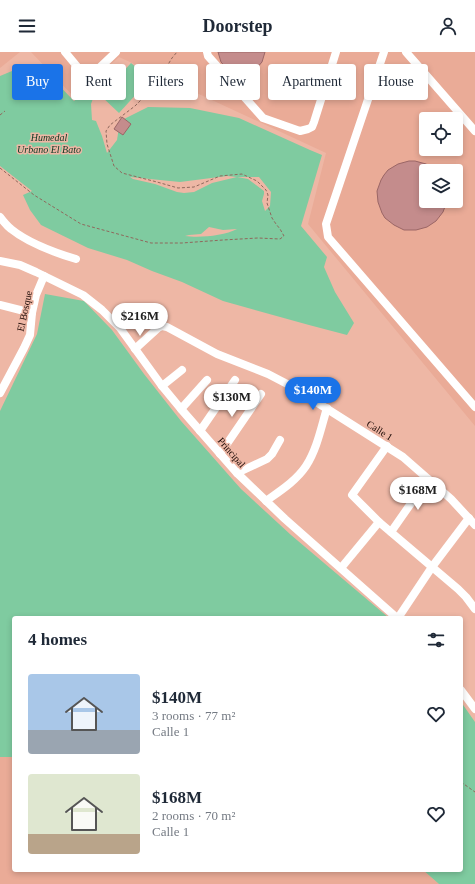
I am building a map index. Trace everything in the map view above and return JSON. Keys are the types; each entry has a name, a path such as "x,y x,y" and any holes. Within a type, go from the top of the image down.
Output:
{"street":[{"path":"65,52 80,70 83,72 94,73 116,52"},
{"path":"207,52 208,56 263,118 300,131 308,130 312,127 336,52"},
{"path":"384,52 326,224 328,238 475,407"},
{"path":"406,52 475,131"},
{"path":"0,217 10,229 22,236 47,249 76,259"},
{"name":"Principal","path":"0,261 20,265 84,295 111,318 124,333 162,386 237,473 285,519 396,616"},
{"name":"El Bosque","path":"1,390 30,335 32,313 36,295 44,276"},
{"path":"0,306 32,313"},
{"name":"Calle 1","path":"135,349 162,326 167,327 217,354 268,374 327,408 403,457 451,499 475,524"},
{"path":"162,386 182,370"},
{"path":"182,409 207,380"},
{"path":"200,431 235,380"},
{"path":"220,454 261,394"},
{"path":"266,501 289,484 305,467 317,446 327,408"},
{"path":"237,473 267,459 272,454 280,440"},
{"path":"387,446 352,495 379,522 466,596 475,609"},
{"path":"391,532 428,479"},
{"path":"399,616 432,567 469,518"},
{"path":"341,568 379,522"},
{"path":"463,693 475,709"}],"path":[{"path":"0,168 34,195 81,224 151,243 182,243 258,238 280,239 284,236 272,218 267,203 268,194 266,190 257,181 242,174 220,176 194,187 178,188 122,172 114,166 107,144 106,131 110,124 135,106 155,86 177,52"},
{"path":"0,115 5,111"},
{"path":"463,783 475,792"}],"shaded area":[{"path":"0,52 20,52 0,68"},
{"path":"31,52 475,52 475,426 308,224 326,153 212,100 260,100 260,64 206,64 206,97 198,94 198,64 134,64 119,57 111,64 71,64 71,94 63,85 63,64 42,64"},
{"path":"0,757 12,757 12,872 425,872 439,884 0,884"}],"green space":[{"path":"131,63 134,66 134,97 119,113 105,100 126,100 126,68"},
{"name":"Humedal Urbano El Bato","path":"12,71 12,100 63,100 63,90 71,98 71,100 92,100 91,104 92,120 96,121 107,153 117,140 120,121 148,107 190,108 239,118 322,155 301,226 327,257 324,267 335,292 354,323 347,335 223,301 182,282 127,260 88,248 41,225 30,210 23,195 32,191 0,166 0,76","holes":["227,176 237,177 212,183 194,192 177,192 130,177 180,182","237,177 259,177 271,192 270,206 265,211 262,201 264,191 248,179","209,227 223,230 237,229 211,236 185,236 201,234"]},
{"path":"45,294 84,301 112,330 181,421 241,489 291,535 387,616 12,616 12,757 0,757 0,411 37,334"},
{"path":"463,705 475,722 475,884 439,884 425,872 463,872"}],"building":[{"path":"218,52 265,52 260,64 223,64"},
{"path":"122,117 131,124 123,135 114,129"},
{"path":"415,161 426,164 419,164 419,208 444,208 436,221 427,227 416,230 404,230 394,225 385,218 382,213 378,202 377,191 384,175 388,170 398,164"}]}
